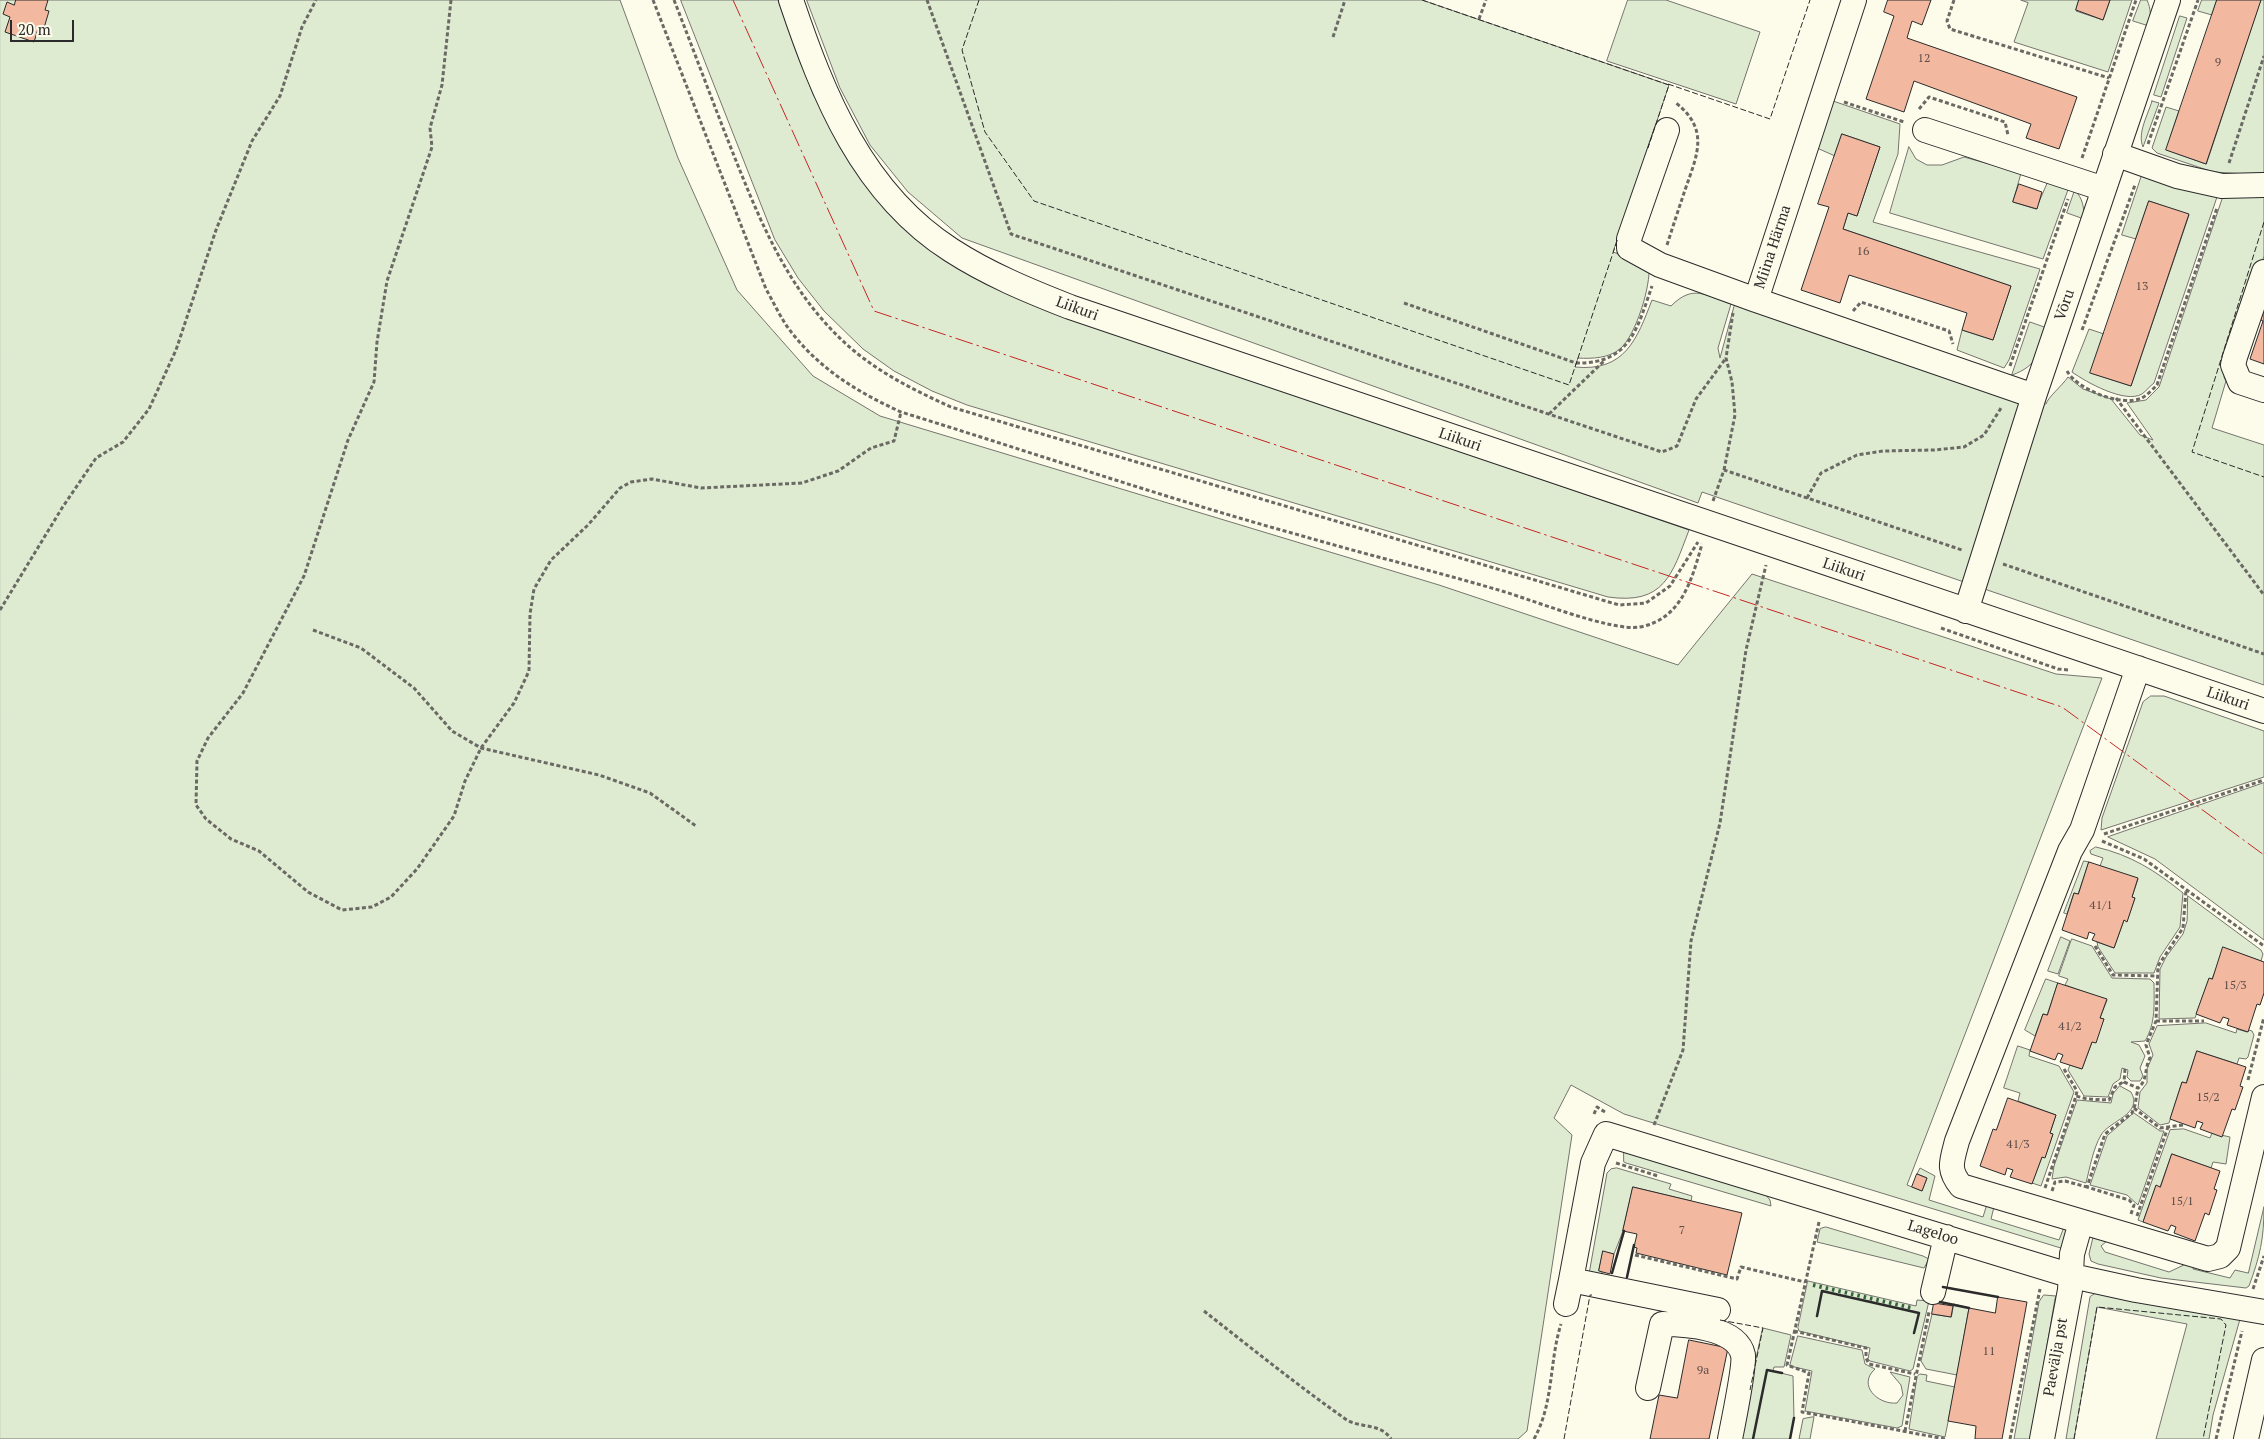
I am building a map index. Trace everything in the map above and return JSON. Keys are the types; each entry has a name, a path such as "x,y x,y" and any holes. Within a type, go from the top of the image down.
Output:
{"street":[{"name":"Liikuri","path":"790,0 814,69 845,133 882,187 904,211 949,249 1002,279 1070,307 1704,533 1771,545 2264,711"},
{"name":"Miina Härma","path":"1854,0 1746,297 2034,396"},
{"name":"Võru","path":"1966,611 2034,396 2168,0"},
{"path":"1667,130 1628,239 1629,248 1636,254 1660,265 1746,297"},
{"path":"1925,130 2104,189"},
{"path":"2115,154 2177,176 2222,186 2263,185"},
{"path":"2264,272 2234,365 2240,382 2264,390"},
{"path":"2138,668 2082,830 2070,851 1957,1141 1951,1162 1952,1175 1961,1186 2208,1259 2220,1256 2228,1248 2255,1091"},
{"name":"Lageloo","path":"1571,1280 1593,1163 1606,1134 2072,1276 2136,1290 2256,1310"},
{"name":"Paevälja pst","path":"2042,1439 2072,1276 2072,1254 2081,1222"},
{"path":"1933,1292 1946,1237"},
{"path":"1566,1304 1571,1280 1718,1310"},
{"path":"1648,1388 1662,1324 1680,1324 1711,1329 1735,1340 1743,1355 1730,1439"},
{"path":"2246,1439 2264,1360"}],"path":[{"path":"0,610 62,508 96,458 123,442 149,409 176,350 216,230 252,141 280,96 302,27 316,0"},
{"path":"451,0 442,85 430,128 432,147 387,281 377,342 374,382 348,440 304,576 243,692 208,738 197,761 196,805 206,819 231,839 259,851 308,892 342,910 372,908 391,897 417,870 454,816 465,781 481,748 514,704 529,671 530,614 534,589 551,560 588,525 620,488 631,482 652,479 701,488 802,483 838,471 871,448 894,442 901,412"},
{"path":"652,0 766,289 791,333 827,368 855,389 901,412 1298,535 1512,593 1616,626 1640,627 1667,616 1682,600 1704,533"},
{"path":"674,0 756,213 776,254 825,322 853,350 898,382 951,407 1619,605 1646,603 1670,586 1704,533"},
{"path":"927,0 1012,234 1662,452 1677,446 1696,399 1726,358 1746,297"},
{"path":"1334,37 1345,0"},
{"path":"1479,19 1486,0"},
{"path":"1954,0 1947,21 1950,29 2109,78"},
{"path":"1806,498 1821,473 1856,454 1964,447 1984,435 2000,412 2008,388 2008,371 2136,0"},
{"path":"2080,335 2142,164 2198,0"},
{"path":"2070,362 2067,372 2073,379 2087,388 2116,398 2129,401 2143,397 2157,385 2264,56"},
{"path":"1549,414 1605,361 1623,350 1633,337 1698,154 1695,124 1688,112 1676,104"},
{"path":"1850,314 1861,302 1949,331 1953,346"},
{"path":"1404,303 1493,332 1576,363 1605,361"},
{"path":"1724,470 1735,415 1732,382 1726,358"},
{"path":"2116,398 2264,595"},
{"path":"1653,1129 1683,1050 1691,941 1720,823 1746,650 1771,545"},
{"path":"313,630 361,648 414,688 452,731 481,748 599,775 650,793 696,826"},
{"path":"2099,835 2264,780"},
{"path":"2100,841 2144,858 2264,946"},
{"path":"2087,1187 2105,1134 2127,1118 2134,1108 2138,1088 2146,1078 2144,1068 2150,1058 2146,1045 2156,1021 2156,976 2160,961 2183,928 2186,889"},
{"path":"2095,946 2113,975 2156,976"},
{"path":"2255,1091 2264,1017"},
{"path":"2156,1021 2204,1021"},
{"path":"2044,1189 2077,1091 2064,1069"},
{"path":"2124,1082 2125,1069"},
{"path":"2124,1082 2138,1088"},
{"path":"2076,1096 2087,1099 2109,1100 2115,1087 2124,1082"},
{"path":"2134,1108 2160,1128 2182,1125"},
{"path":"2136,1220 2168,1127"},
{"path":"2050,1195 2055,1182 2065,1181 2129,1200 2134,1205 2128,1223"},
{"path":"1820,1221 1788,1366 1809,1373 1802,1412 1945,1439"},
{"path":"1635,1255 1737,1279 1740,1267 1806,1282"},
{"path":"2216,1439 2256,1310 2264,1256"},
{"path":"1905,1431 1933,1292"},
{"path":"1534,1439 1548,1404 1555,1340 1566,1304"},
{"path":"1204,1311 1347,1421 1377,1427 1391,1439"},
{"path":"1794,1332 1866,1348 1866,1358 1869,1364 1915,1374"}],"green space":[{"path":"0,0 620,0 678,158 737,290 813,376 880,416 1439,585 1678,665 1752,574 2056,674 2102,678 1907,1185 1922,1191 1927,1178 1917,1174 1920,1168 1935,1176 1929,1200 1983,1217 1987,1204 1994,1207 1991,1219 2059,1240 2064,1227 2069,1225 2064,1249 1624,1114 1571,1085 1554,1118 1572,1135 1527,1431 1518,1439 0,1439"},
{"path":"681,0 778,0 813,94 850,161 883,204 1075,319 1689,530 1671,573 1654,591 1642,596 1627,598 1608,597 967,405 932,391 894,371 863,349 824,311 798,278 775,240"},
{"path":"807,0 1422,0 1669,85 1613,252 1649,265 1648,285 1637,322 1626,342 1616,352 1600,357 1578,358 1575,367 1592,367 1606,364 1627,350 1641,328 1652,300 1671,306 1686,295 1700,293 1731,304 1718,348 1720,358 1736,299 2046,404 2068,377 2083,389 2111,399 2140,435 2153,440 2127,403 2146,400 2159,387 2223,196 2264,197 2264,256 2224,377 2226,381 2212,428 2264,445 2264,685 1702,492 1698,503 962,238 908,192 870,145 840,88"},
{"path":"1628,0 1666,0 1760,32 1736,104 1607,61"},
{"path":"2021,0 2079,0 2076,11 2103,20 2110,0 2132,0 2108,72 2014,42 2028,3"},
{"path":"2141,0 2147,0 2148,3 2150,13 2149,26 2133,21"},
{"path":"2202,0 2217,0 2212,15 2198,11"},
{"path":"2261,0 2264,0 2264,175 2213,172 2157,153 2152,148 2166,107 2179,111 2167,150 2206,164"},
{"path":"2180,16 2187,18 2161,97 2154,95"},
{"path":"1833,101 1900,124 1898,154 1873,222 2040,269 2009,360 2004,368 1957,350 1962,330 1993,340 2011,286 1843,229 1848,213 1857,216 1880,147 1842,134 1835,156 1817,148"},
{"path":"2152,101 2159,103 2143,147 2142,130"},
{"path":"1909,147 1916,159 1927,165 1942,165 1964,157 2021,173 2013,202 2036,209 2048,181 2069,187 2043,259 1890,213"},
{"path":"2142,175 2219,191 2154,383 2142,394 2126,396 2096,386 2072,372 2089,329 2104,334 2091,373 2131,386 2189,215 2149,201 2136,239 2122,235"},
{"path":"2075,190 2083,203 2084,219 2067,213"},
{"path":"2030,322 2047,328 2042,344 2032,363 2012,375"},
{"path":"2151,696 2164,696 2264,731 2264,777 2101,830 2102,818 2143,702"},
{"path":"2264,783 2264,940 2155,859 2108,837"},
{"path":"2096,847 2132,859 2183,893 2180,927 2160,957 2154,973 2115,973 2098,947 2097,942 2114,948 2124,920 2127,921 2135,898 2132,897 2138,879 2100,866 2103,858 2091,854 2090,851"},
{"path":"2084,861 2089,862 2078,894 2074,893 2067,914 2064,913"},
{"path":"2188,896 2261,950 2263,954 2261,961 2224,948 2212,979 2209,979 2195,1018 2159,1019 2160,969 2166,957 2183,934 2187,921"},
{"path":"2061,937 2070,941 2058,974 2048,971"},
{"path":"2072,939 2092,946 2112,978 2150,979 2154,983 2154,1013 2149,1034 2145,1041 2131,1042 2139,1045 2145,1056 2140,1068 2143,1076 2140,1081 2131,1081 2127,1077 2128,1070 2122,1068 2120,1079 2113,1084 2108,1097 2084,1096 2068,1070 2070,1065 2082,1069 2092,1042 2104,1019 2100,1018 2107,1000 2065,985 2068,979 2059,976"},
{"path":"2046,979 2058,983 2047,1015 2043,1014 2035,1036 2025,1030"},
{"path":"2206,1023 2236,1033 2237,1029 2247,1032 2249,1030 2252,1031 2254,1035 2248,1057 2246,1059 2239,1058 2237,1064 2197,1051 2186,1083 2182,1082 2169,1123 2160,1125 2138,1108 2140,1092 2147,1083 2147,1069 2153,1055 2149,1044 2157,1026"},
{"path":"2018,1046 2030,1050 2029,1056 2059,1066 2074,1092 2041,1186 2032,1183 2042,1157 2045,1157 2053,1134 2050,1133 2056,1115 2018,1101 2020,1093 2004,1088"},
{"path":"2120,1086 2131,1092 2134,1100 2133,1106 2129,1112 2101,1135 2094,1152 2086,1183 2066,1177 2052,1179 2054,1166 2077,1100 2111,1103 2113,1094"},
{"path":"2134,1113 2160,1131 2164,1131 2138,1205 2127,1195 2090,1185 2107,1136"},
{"path":"2184,1129 2210,1138 2212,1133 2230,1137 2226,1164 2213,1162 2211,1168 2172,1154 2160,1187 2156,1186 2143,1222 2138,1220 2170,1130"},
{"path":"1624,1152 1765,1194 1770,1200 1771,1206 1626,1163 1624,1162"},
{"path":"1617,1168 1671,1184 1669,1189 1692,1196 1691,1201 1633,1187 1623,1231 1614,1254 1603,1252 1599,1270 1602,1272 1603,1280 1589,1274 1607,1173 1611,1169"},
{"path":"2264,1207 2261,1247 2249,1286 2246,1288 2161,1278 2091,1261 2089,1254 2094,1233 2107,1241 2101,1246 2105,1252 2169,1272 2190,1262 2194,1266 2193,1269 2230,1278 2235,1270 2248,1273"},
{"path":"1826,1227 1929,1259 1924,1268 1817,1242 1820,1229"},
{"path":"1808,1281 1916,1306 1917,1300 1929,1301 1913,1369 1910,1371 1870,1361 1868,1359 1870,1348 1799,1331 1798,1328"},
{"path":"2096,1293 2240,1319 2213,1415 2209,1439 2156,1439 2187,1324 2097,1307 2074,1439 2066,1439 2090,1297"},
{"path":"2044,1295 2056,1296 2031,1439 2014,1439 2039,1302"},
{"path":"1954,1304 1969,1308 1957,1375 1926,1369 1921,1361 1932,1314 1951,1317"},
{"path":"1763,1328 1791,1335 1784,1367 1774,1367 1773,1371 1793,1376 1794,1418 1790,1439 1739,1439"},
{"path":"1798,1336 1862,1350 1865,1364 1875,1369 1868,1381 1869,1387 1872,1393 1883,1401 1897,1403 1903,1395 1901,1385 1890,1372 1910,1377 1902,1426 1897,1428 1805,1411 1812,1371 1790,1366"},
{"path":"1920,1374 1927,1375 1926,1381 1955,1387 1945,1437 1909,1429 1917,1377"},
{"path":"1814,1417 1810,1439 1799,1439 1803,1419"}],"building":[{"path":"16,0 48,0 45,10 49,11 44,28 39,26 34,42 5,32 10,17 3,14 7,2 14,5"},
{"path":"1888,0 1931,0 1922,25 1912,21 1907,38 2077,97 2059,149 2026,138 2031,124 1914,81 1904,112 1866,99 1894,16 1884,12"},
{"path":"2079,0 2110,0 2103,20 2076,10"},
{"path":"2217,0 2261,0 2206,164 2166,150"},
{"path":"1842,134 1880,147 1857,216 1848,213 1843,229 2011,286 1993,340 1962,330 1967,313 1849,275 1840,303 1801,290 1829,207 1818,204"},
{"path":"2019,184 2042,192 2037,209 2013,202"},
{"path":"2149,201 2189,214 2131,386 2090,373"},
{"path":"2264,310 2264,364 2250,359 2263,321 2261,320"},
{"path":"2089,862 2138,878 2132,897 2135,898 2127,922 2124,920 2114,948 2092,940 2095,934 2089,932 2087,939 2062,930 2074,893 2078,894"},
{"path":"2223,947 2264,962 2264,993 2260,1005 2257,1004 2248,1032 2227,1025 2229,1019 2223,1017 2220,1023 2196,1014 2209,978 2212,979"},
{"path":"2058,983 2107,999 2100,1018 2104,1019 2096,1043 2092,1042 2082,1069 2060,1062 2063,1055 2058,1053 2055,1060 2030,1051 2043,1014 2047,1015"},
{"path":"2197,1051 2246,1067 2240,1086 2243,1087 2235,1110 2232,1109 2222,1137 2200,1129 2203,1123 2197,1121 2195,1128 2170,1119 2182,1082 2186,1083"},
{"path":"2008,1098 2056,1115 2050,1133 2053,1134 2045,1158 2042,1157 2032,1184 2010,1177 2013,1170 2007,1168 2005,1175 1980,1166 1993,1129 1996,1130"},
{"path":"2172,1154 2220,1171 2214,1189 2217,1190 2209,1215 2205,1213 2195,1241 2174,1233 2176,1227 2171,1225 2168,1231 2143,1222 2156,1185 2160,1187"},
{"path":"1917,1174 1927,1178 1922,1191 1912,1187"},
{"path":"1633,1187 1742,1213 1727,1275 1636,1253 1637,1248 1634,1247 1637,1234 1623,1231"},
{"path":"1603,1251 1614,1254 1610,1274 1599,1271"},
{"path":"1998,1297 2027,1302 2002,1439 1975,1439 1976,1426 1948,1421 1969,1308 1995,1313"},
{"path":"1934,1303 1953,1306 1951,1317 1932,1314"},
{"path":"1689,1340 1728,1348 1709,1439 1650,1439 1659,1395 1677,1398"}],"hedge":[{"path":"1813,1285 1912,1308"}],"fence":[{"path":"979,0 962,50 985,132 1034,201 1569,385 1618,238"},
{"path":"1422,0 1669,85 1648,148"},
{"path":"1668,84 1770,119 1810,0"},
{"path":"2264,222 2192,452 2264,477"},
{"path":"1564,1439 1590,1295 1592,1295"},
{"path":"2074,1439 2097,1307 2221,1319 2226,1325 2203,1439"},
{"path":"1720,1320 1763,1328 1750,1390"}],"wall":[{"path":"1612,1273 1624,1231"},
{"path":"1627,1277 1634,1245"},
{"path":"1943,1287 1998,1297"},
{"path":"1817,1316 1822,1291 1919,1313 1914,1333"},
{"path":"1940,1302 1969,1308"},
{"path":"1753,1439 1767,1370 1782,1373"},
{"path":"1790,1439 1794,1418"}],"power":[{"path":"733,0 874,311 2062,707 2264,855"}]}
